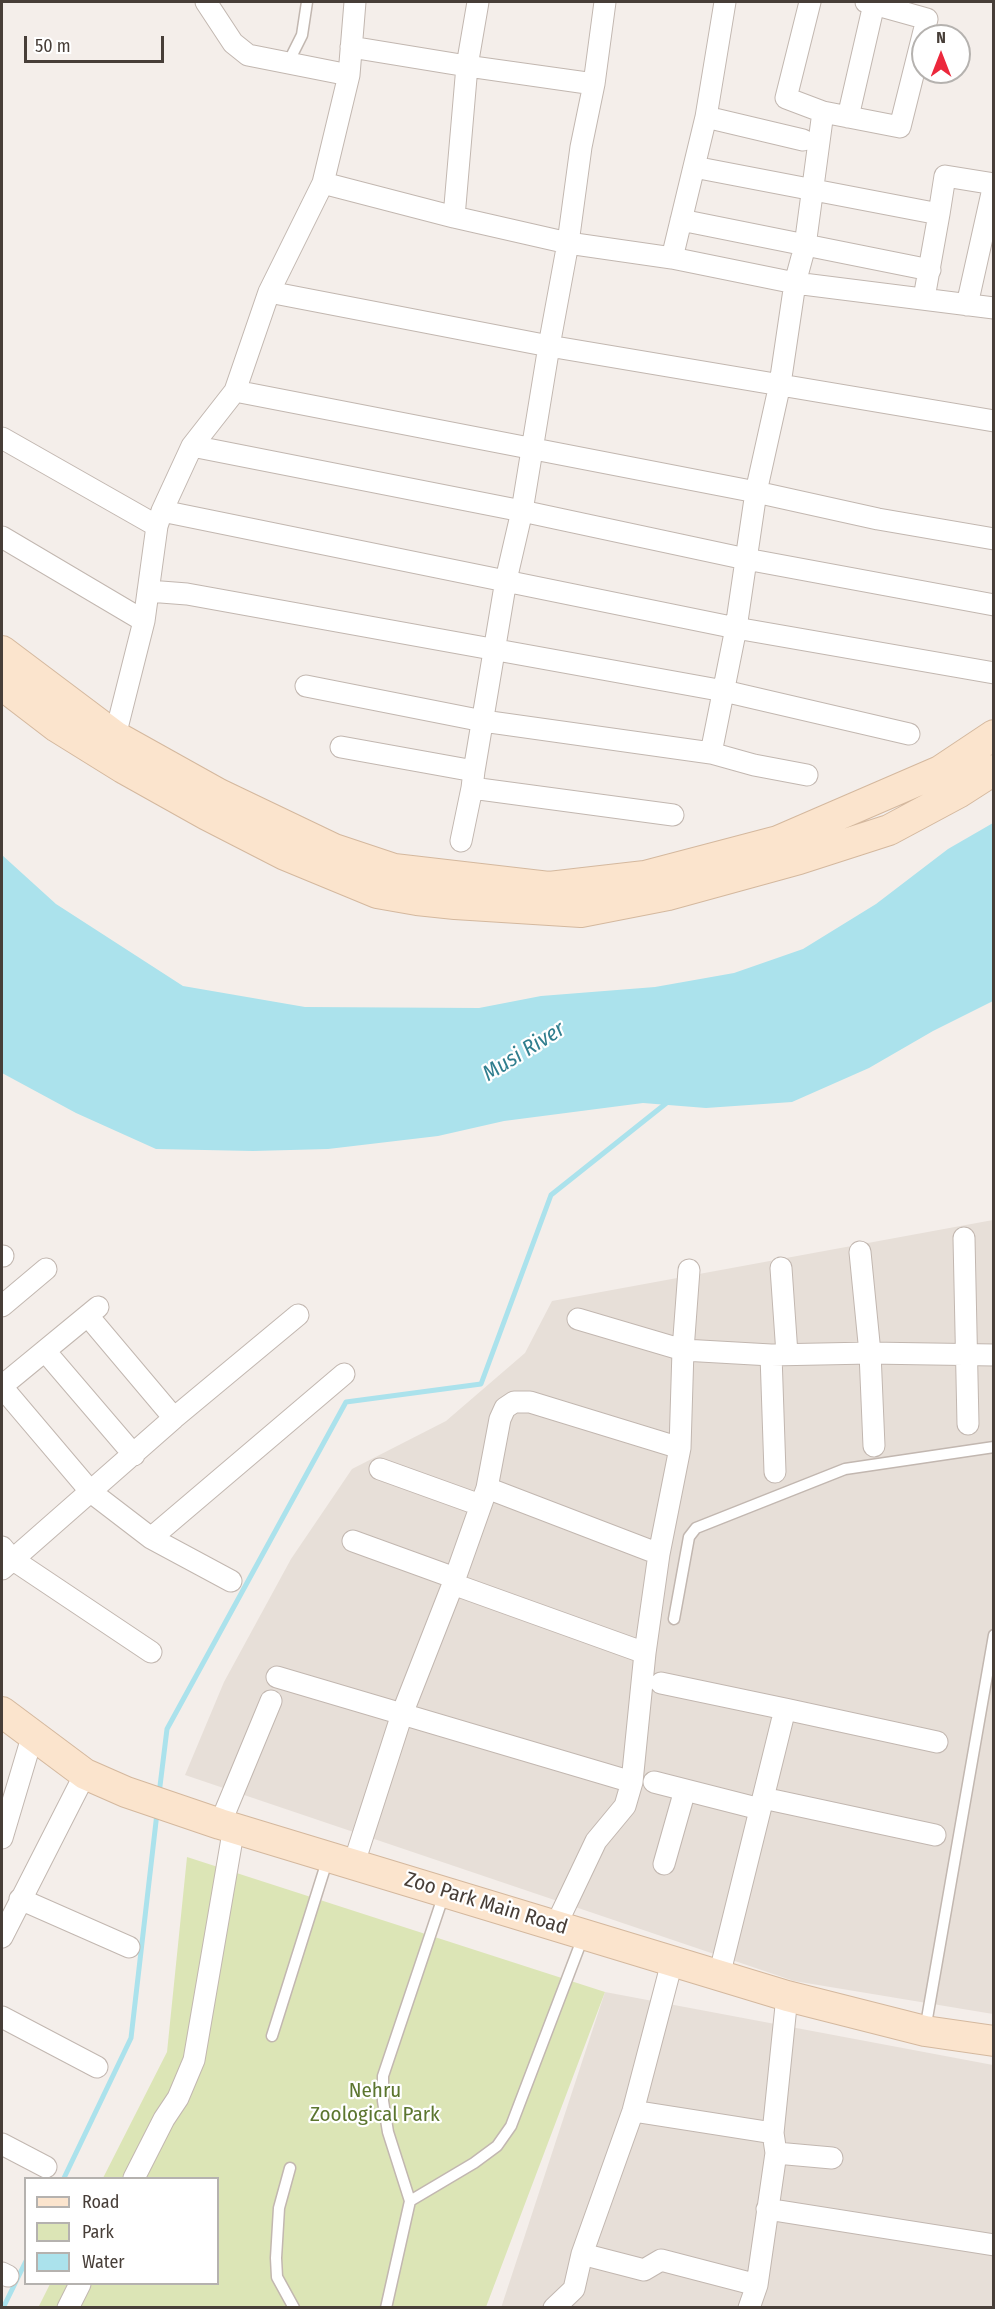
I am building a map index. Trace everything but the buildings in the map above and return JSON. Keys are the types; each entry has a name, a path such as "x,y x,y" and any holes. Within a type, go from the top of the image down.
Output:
{"street":[{"path":"206,2 233,43 248,55 349,75"},
{"path":"115,736 144,621 159,518 192,446 235,391 269,292 323,183 349,75 355,2"},
{"path":"454,217 467,66 478,2"},
{"path":"461,841 506,580 522,512 568,243 581,147 594,84 605,2"},
{"path":"672,258 706,117 725,2"},
{"path":"810,2 786,98 823,112 900,128 927,19 870,3 848,117"},
{"path":"351,47 594,84"},
{"path":"711,753 736,628 756,492 780,384 795,283 805,246 823,112"},
{"path":"706,117 803,140"},
{"path":"694,167 939,214"},
{"path":"924,298 945,176 993,184 986,251 967,305"},
{"path":"323,183 454,217 568,243 672,258 795,283 993,308"},
{"path":"681,220 930,270"},
{"path":"269,292 549,346 993,421"},
{"path":"235,391 532,447 878,519 993,539"},
{"path":"2,438 159,518 506,580 736,628 993,673"},
{"path":"192,446 746,559 993,604"},
{"path":"2,537 144,621"},
{"path":"148,591 199,596 724,691 909,734"},
{"path":"2,651 115,736 219,794 333,849 394,869 549,887 645,876 778,841 940,771 993,735"},
{"path":"2,685 57,727 123,768 285,855 376,893 467,905 581,912 668,895 799,859 889,830 958,793 993,770"},
{"path":"306,686 483,721 711,753 754,765 807,775"},
{"path":"341,747 473,779 673,815"},
{"path":"964,1238 968,1424"},
{"path":"860,1252 870,1353 874,1446"},
{"path":"775,1472 781,1268"},
{"path":"2,1306 46,1269"},
{"path":"570,1930 596,1841 625,1806 632,1782 645,1653 659,1554 680,1448 683,1350 689,1270"},
{"path":"174,1418 93,1312 2,1387 91,1492 151,1538 231,1581"},
{"path":"151,1652 5,1558 91,1492 174,1418 298,1315"},
{"path":"578,1319 683,1350 779,1354 993,1355"},
{"path":"45,1351 134,1455"},
{"path":"151,1538 345,1374"},
{"path":"341,1859 402,1714 454,1581 484,1497 500,1419 505,1408 514,1402 531,1402 680,1448"},
{"path":"380,1469 484,1497 659,1554"},
{"path":"353,1541 645,1653"},
{"path":"277,1677 632,1782"},
{"path":"661,1683 937,1742"},
{"path":"135,2177 164,2119 178,2098 194,2060 227,1825 271,1701"},
{"path":"719,1976 785,1709"},
{"name":"Zoo Park Main Road","path":"2,1712 85,1774 126,1792 787,1996 925,2031 993,2041"},
{"path":"2,1838 33,1734"},
{"path":"2,1937 85,1774"},
{"path":"654,1782 685,1790 934,1835"},
{"path":"664,1864 685,1790"},
{"path":"20,1899 129,1947"},
{"path":"554,2307 574,2289 582,2254 633,2111 672,1962"},
{"path":"749,2307 757,2285 767,2209 787,1996"},
{"path":"2,2017 97,2067"},
{"path":"633,2111 832,2158"},
{"path":"2,2144 46,2167"},
{"path":"767,2209 993,2245"},
{"path":"582,2254 644,2270 661,2260 757,2285"},
{"path":"68,2307 79,2285"}],"lane":[{"path":"288,63 302,34 307,2"},
{"path":"674,1619 689,1537 696,1528 845,1469 993,1447"},
{"path":"925,2031 993,1635"},
{"path":"272,2036 341,1859"},
{"path":"387,2307 410,2201 388,2132 383,2101 383,2076 445,1891"},
{"path":"410,2201 474,2163 497,2146 511,2126 570,1930"},
{"path":"290,2168 279,2208 276,2258 278,2277 294,2307"}],"shaded area":[{"path":"993,1220 993,2014 794,1981 185,1775 224,1682 291,1559 352,1469 446,1421 525,1353 552,1301"},
{"path":"605,1992 993,2065 993,2307 501,2308"}],"green space":[{"name":"Nehru Zoological Park","path":"187,1857 605,1992 486,2307 38,2308 50,2285 219,2285 219,2177 104,2177 167,2052"}],"water":[{"name":"Musi River","path":"993,823 993,1001 933,1031 869,1068 792,1102 706,1108 643,1103 504,1121 438,1136 328,1149 253,1151 156,1149 76,1113 2,1073 2,855 56,904 183,986 305,1007 479,1008 541,996 655,987 734,973 803,949 876,904 948,849"}],"waterway":[{"path":"159,1794 167,1729 346,1402 481,1384 551,1195 669,1101"},
{"path":"64,2177 131,2038 157,1813"},
{"path":"3,2308 24,2265"}]}
